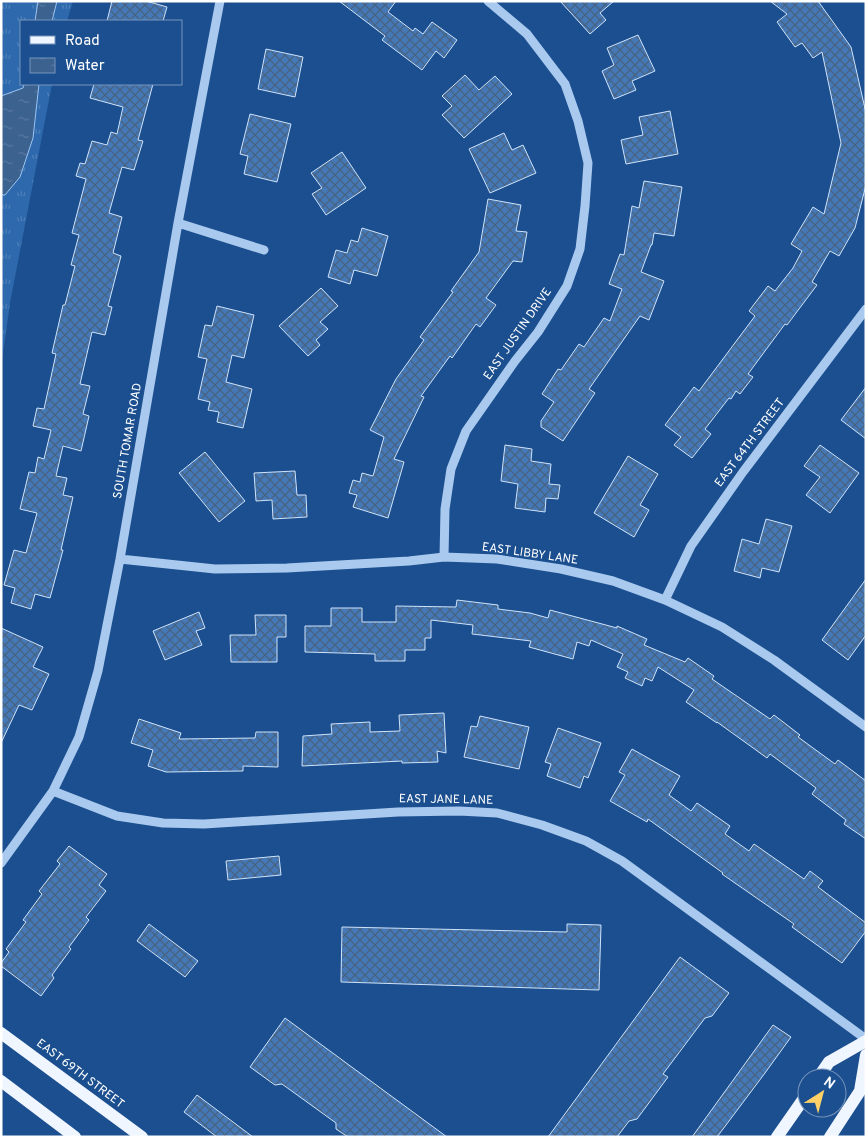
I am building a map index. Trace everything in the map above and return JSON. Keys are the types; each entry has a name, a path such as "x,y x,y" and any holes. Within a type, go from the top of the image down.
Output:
{"main road":[{"name":"EAST 69TH STREET","path":"1,1033 142,1137"},
{"path":"825,1068 829,1062 866,1040"},
{"path":"830,1137 860,1091 866,1054"},
{"path":"1,1081 75,1137"},
{"path":"777,1137 797,1108"}],"street":[{"name":"SOUTH TOMAR ROAD","path":"1,863 53,791 79,737 98,670 120,558 178,223 220,1"},
{"name":"EAST JUSTIN DRIVE","path":"444,558 445,509 450,477 466,431 515,361 538,332 567,286 580,249 585,206 588,163 578,121 565,84 527,34 488,1"},
{"path":"178,223 264,250"},
{"name":"EAST 64TH STREET","path":"665,600 691,546 743,472 866,309"},
{"name":"EAST LIBBY LANE","path":"120,558 215,570 287,568 444,558 497,559 561,569 613,581 665,600 722,627 774,660 866,727"},
{"name":"EAST JANE LANE","path":"53,791 117,816 163,823 204,824 459,810 497,813 542,825 586,841 622,861 866,1040"}],"green space":[{"path":"1,1 73,1 67,20 20,20 20,85 52,85 10,303 1,367"}],"water":[{"path":"38,1 57,1 52,20 35,20"},
{"path":"24,85 39,85 33,138 20,177 5,195 1,195 1,96 23,88"}],"building":[{"path":"112,1 146,1 167,7 163,20 107,20"},
{"path":"339,1 396,1 388,12 413,31 415,28 423,34 432,22 457,40 444,58 436,51 422,70 382,40 385,36"},
{"path":"560,1 614,1 600,13 606,20 590,34"},
{"path":"770,1 818,1 851,47 866,113 866,185 855,228 839,256 830,251 812,282 817,285 748,374 753,377 740,394 736,391 731,399 729,398 705,429 711,434 692,458 674,445 681,437 665,425 694,387 699,391 755,316 749,311 768,286 775,291 793,268 802,251 791,244 813,207 824,214 841,143 822,52 813,58 802,43 795,47 777,22 787,14"},
{"path":"638,35 655,71 632,81 636,90 614,99 602,71 614,65 607,48"},
{"path":"266,49 303,57 295,97 258,89"},
{"path":"465,75 479,90 495,76 512,94 464,138 442,115 452,106 442,96"},
{"path":"94,85 153,85 138,140 143,141 134,170 122,167 109,213 122,217 113,253 121,256 108,306 112,307 105,335 92,332 80,384 90,386 83,414 89,416 81,451 63,446 56,476 67,478 63,495 73,497 61,550 63,550 50,598 35,594 31,609 11,603 15,588 4,585 14,550 26,553 37,513 20,509 29,472 35,473 38,457 44,459 51,430 33,426 37,408 44,409 56,354 52,353 63,305 65,305 75,266 71,265 79,235 72,233 86,179 76,176 80,163 85,164 92,141 107,145 111,132 117,134 123,107 90,98"},
{"path":"670,111 678,154 626,164 621,140 643,135 639,117"},
{"path":"250,114 291,124 277,182 244,174 248,156 240,154"},
{"path":"504,133 512,150 523,145 536,173 490,193 469,149"},
{"path":"342,152 366,188 326,215 312,194 322,188 311,173"},
{"path":"644,181 682,187 674,236 654,233 652,245 641,272 664,281 649,320 640,316 589,389 595,393 563,441 541,427 541,421 554,402 542,394 558,369 561,370 579,344 584,347 604,318 610,321 622,289 609,284 620,254 624,255 632,206 639,208"},
{"path":"488,199 521,205 516,231 527,232 522,262 513,261 486,298 496,305 480,327 476,324 452,358 450,356 421,396 424,397 394,459 404,462 388,518 353,507 357,495 349,493 353,480 360,482 362,473 373,476 384,437 370,430 396,379 424,340 420,337 479,252"},
{"path":"362,228 388,236 377,276 354,270 350,284 328,277 336,250 347,253 351,240 358,242"},
{"path":"321,288 338,306 320,322 328,329 316,340 320,345 308,356 279,326"},
{"path":"217,306 254,315 244,358 232,355 226,382 252,389 243,428 217,422 219,412 208,410 210,402 198,399 207,359 198,357 205,325 212,326"},
{"path":"866,387 866,439 841,420"},
{"path":"505,445 532,449 531,461 551,464 549,484 560,485 558,499 546,498 545,512 515,508 518,484 501,481"},
{"path":"820,445 859,473 830,513 806,495 820,477 804,466"},
{"path":"205,452 245,501 219,522 179,473"},
{"path":"628,456 658,474 640,505 649,510 634,537 594,513"},
{"path":"295,471 297,495 306,495 307,517 273,519 272,500 256,501 254,473"},
{"path":"766,519 792,526 779,572 762,568 760,578 734,571 742,539 759,544"},
{"path":"866,579 866,635 848,660 822,640"},
{"path":"457,600 498,605 498,609 530,613 548,618 550,610 617,628 617,626 647,639 644,645 685,662 688,658 714,676 712,679 770,719 774,715 800,735 798,737 835,764 838,760 866,781 866,839 844,824 846,820 812,794 816,788 770,754 767,758 686,702 694,690 658,667 652,681 645,678 642,686 625,678 628,672 617,667 623,654 591,640 589,646 577,642 573,659 529,647 531,641 472,634 473,625 431,620 431,638 425,638 425,650 405,650 405,661 375,661 375,654 305,652 305,626 331,626 331,608 362,608 362,622 396,622 396,606 456,607"},
{"path":"199,612 205,628 196,631 202,645 165,660 153,631"},
{"path":"255,615 286,615 286,637 277,637 277,662 231,662 230,635 256,635"},
{"path":"1,628 43,647 33,667 49,674 32,710 19,705 1,743"},
{"path":"444,713 446,753 437,751 438,762 402,763 402,761 302,766 303,736 332,734 331,724 370,722 370,732 400,731 399,715"},
{"path":"480,716 529,727 519,769 464,757 471,726 477,727"},
{"path":"139,719 181,733 179,739 255,738 256,732 278,732 278,767 243,766 243,771 166,772 148,766 153,750 131,743"},
{"path":"558,728 601,743 588,778 584,776 580,788 547,776 551,764 545,762"},
{"path":"632,749 680,776 669,795 691,811 697,803 730,826 725,834 749,851 754,844 804,879 810,871 823,881 818,887 866,923 866,931 842,963 792,927 794,924 648,819 647,822 610,801 625,775 619,772"},
{"path":"69,846 107,874 99,885 106,891 86,917 89,920 69,947 71,949 52,975 54,978 41,996 1,966 1,963 9,952 6,949 26,922 23,920 42,894 39,891 60,864 57,861"},
{"path":"279,856 281,875 228,880 226,861"},
{"path":"149,924 198,961 185,977 137,941"},
{"path":"567,924 601,925 599,990 341,982 342,927 567,932"},
{"path":"680,957 729,993 712,1016 705,1018 663,1074 668,1077 637,1119 629,1121 617,1137 548,1137"},
{"path":"285,1018 447,1137 348,1137 336,1129 336,1123 282,1084 275,1085 250,1067"},
{"path":"773,1025 791,1037 765,1073 717,1137 692,1137"},
{"path":"197,1095 253,1137 217,1137 184,1112"}]}
